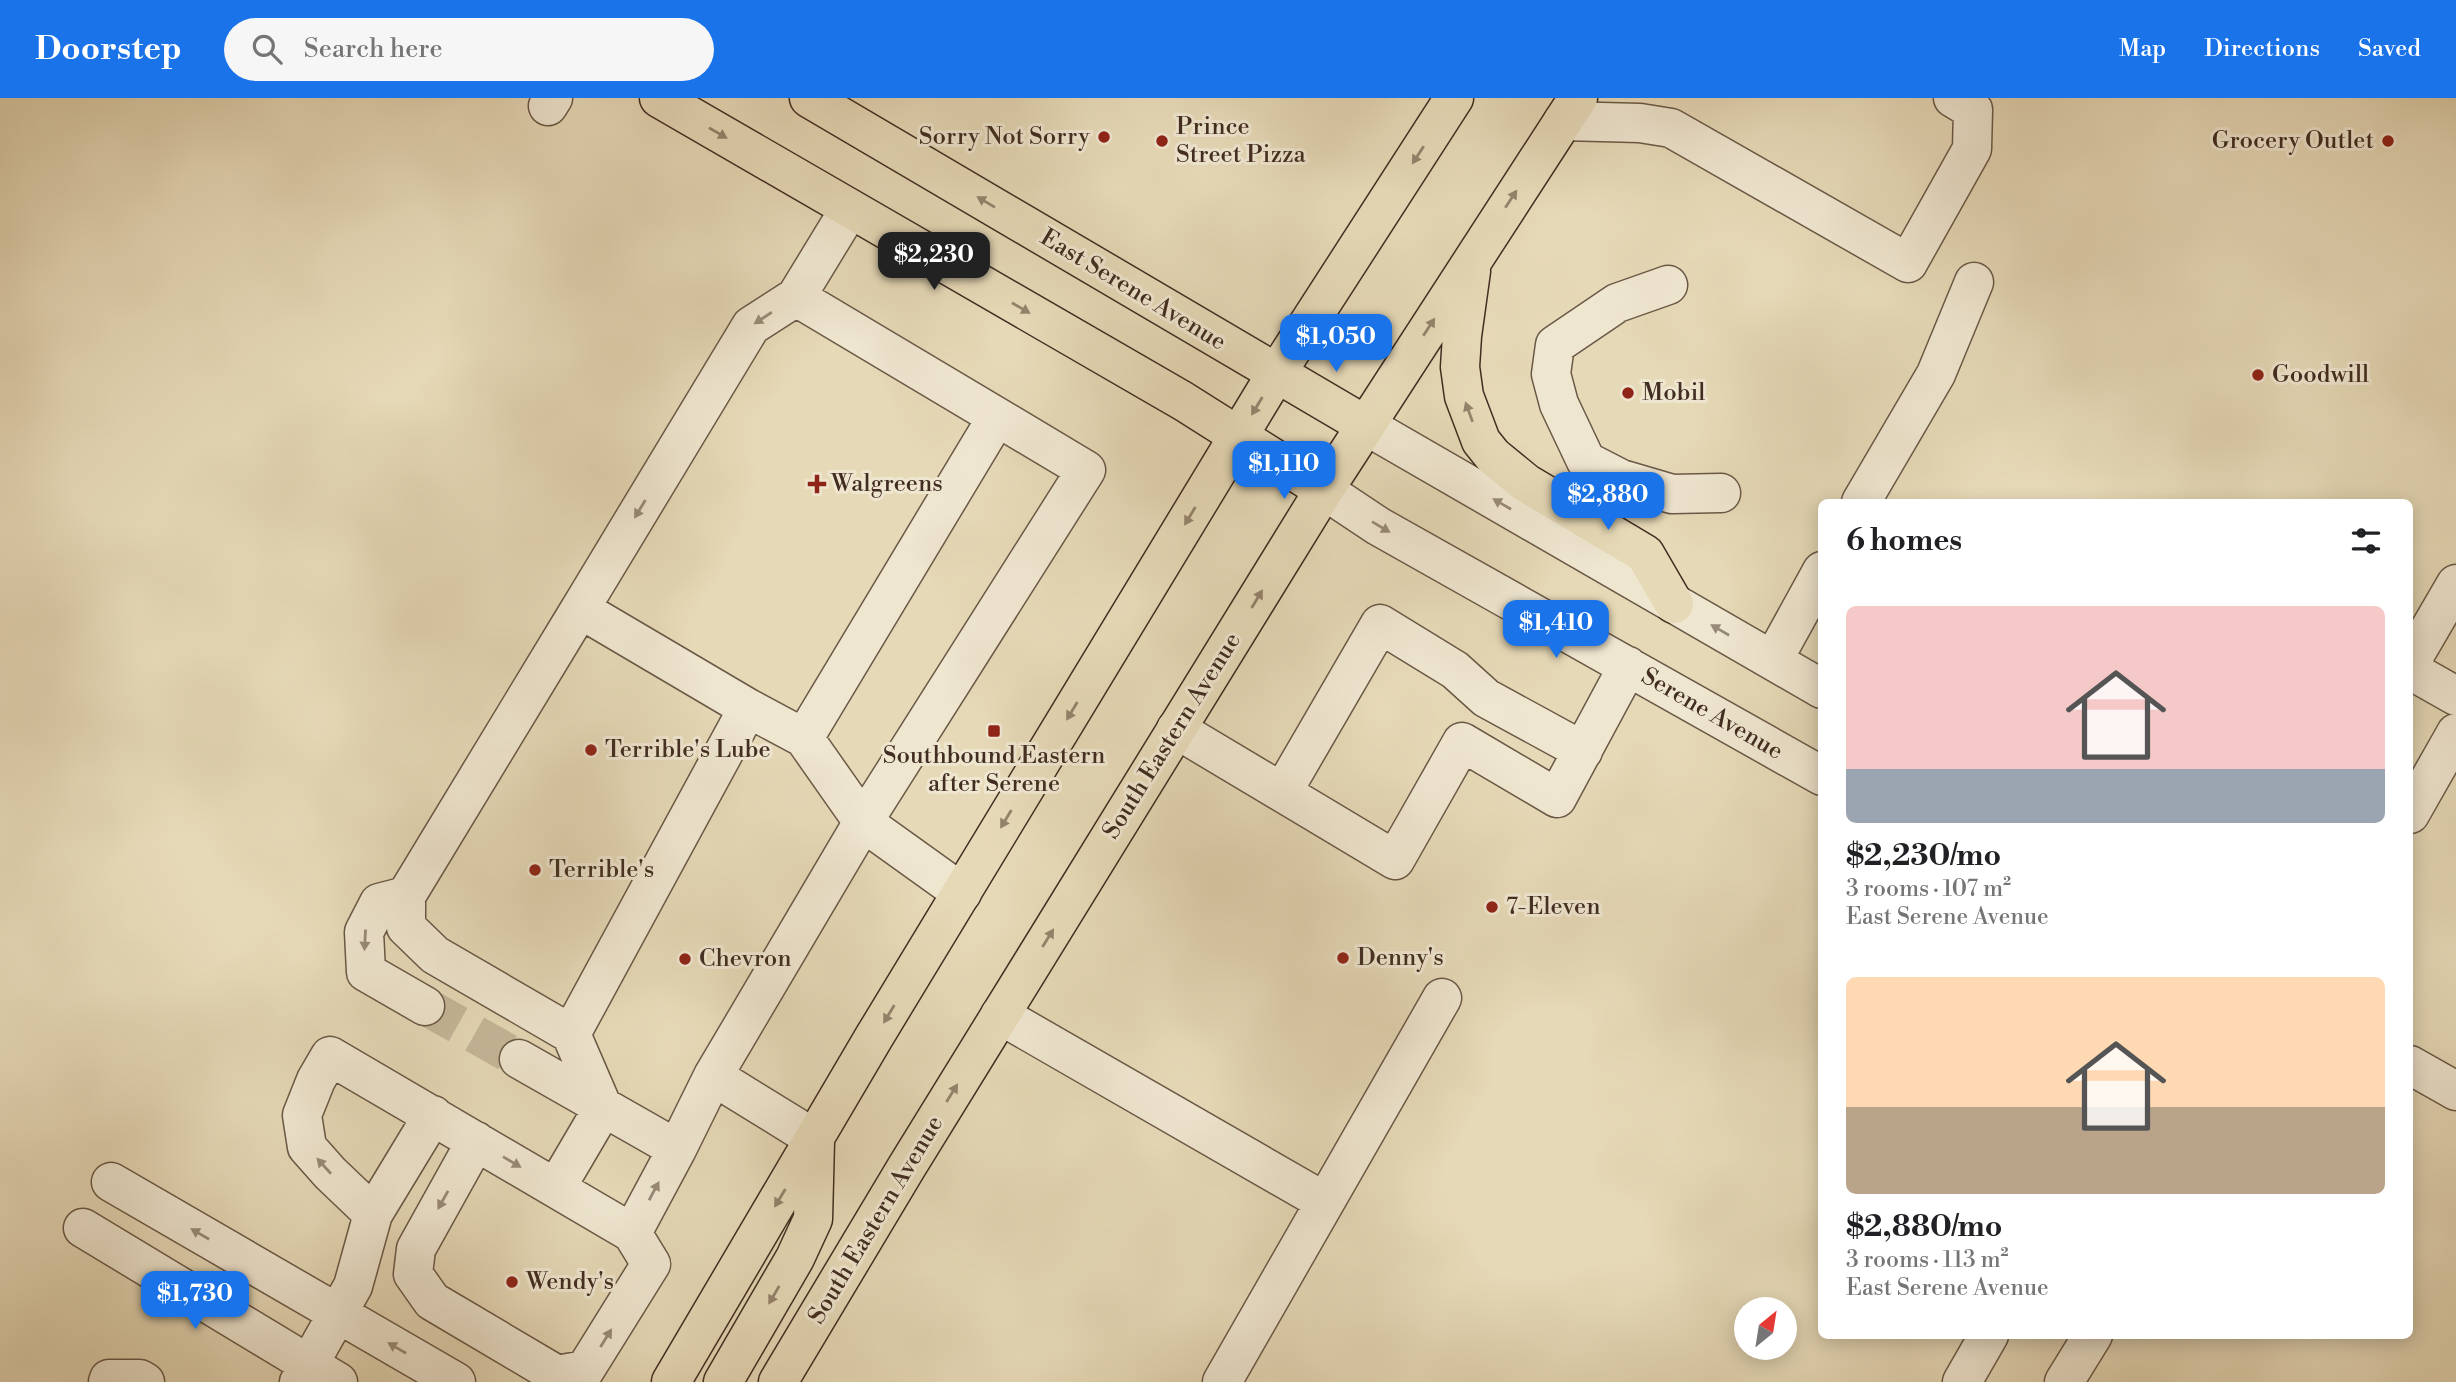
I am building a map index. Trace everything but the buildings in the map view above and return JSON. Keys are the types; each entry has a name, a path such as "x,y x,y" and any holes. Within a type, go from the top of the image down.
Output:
{"main road":[{"path":"659,98 1183,401 1238,438"},
{"name":"East Serene Avenue","path":"809,98 1365,425"},
{"path":"671,1382 962,893 1276,374 1454,98"},
{"name":"South Eastern Avenue","path":"778,1382 1000,1015 1324,490 1571,109"},
{"path":"1474,256 1462,336 1461,367 1464,396 1481,441 1493,456 1526,483 1645,554 1674,604"},
{"name":"Serene Avenue","path":"1238,438 1324,490"},
{"path":"723,1382 795,1258 813,1219 815,1139"}],"street":[{"path":"1571,109 1671,128 1908,263 1972,149 1973,110 1952,98"},
{"path":"603,1108 572,1034 435,955 406,927 406,896 751,326 796,297 849,209"},
{"path":"1863,499 1936,374 1974,282"},
{"path":"1668,285 1617,303 1555,345 1551,374 1553,384 1559,404 1586,461 1621,480 1672,494 1721,493"},
{"path":"632,1234 713,1076 863,822 1086,470 796,297"},
{"path":"804,738 997,417"},
{"name":"East Serene Avenue","path":"1365,425 1818,687"},
{"name":"Serene Avenue","path":"1324,490 1378,526 1818,774"},
{"path":"1773,660 1818,578"},
{"path":"2413,658 2456,584"},
{"path":"580,609 804,738 863,822 962,893"},
{"path":"1283,791 1380,624 1455,670 1486,698 1583,751"},
{"path":"1176,729 1395,860 1462,742 1557,798 1628,666"},
{"path":"2413,672 2456,696"},
{"path":"572,1034 748,708"},
{"path":"2413,809 2456,733"},
{"path":"406,896 379,903 364,932 366,972 425,1006"},
{"path":"1222,1382 1442,998"},
{"path":"1000,1015 1325,1202"},
{"path":"373,1214 307,1147 302,1115 316,1080 330,1056 433,1115 632,1234 651,1264 585,1370 557,1375 432,1301 414,1274 416,1249 476,1141"},
{"path":"519,1059 677,1150"},
{"path":"2413,1067 2456,1091"},
{"path":"713,1076 815,1139"},
{"path":"556,1188 603,1108"},
{"path":"83,1228 315,1376 337,1314 353,1286 373,1214 433,1115"},
{"path":"111,1182 456,1382"},
{"path":"1962,1382 1987,1339"},
{"path":"2064,1382 2091,1339"},
{"path":"108,1382 109,1379 140,1379 145,1382"}],"tunnel":[{"path":"425,1006 519,1059"}],"place":[{"name":"Sorry Not Sorry","path":"1104,137"},
{"name":"Prince Street Pizza","path":"1162,141"},
{"name":"Grocery Outlet","path":"2388,141"},
{"name":"Goodwill","path":"2258,375"},
{"name":"Mobil","path":"1628,393"},
{"name":"Walgreens","path":"817,484"},
{"name":"Southbound Eastern after Serene","path":"994,731"},
{"name":"Terrible's Lube","path":"591,750"},
{"name":"Terrible's","path":"535,870"},
{"name":"7-Eleven","path":"1492,907"},
{"name":"Denny's","path":"1343,958"},
{"name":"Chevron","path":"685,959"},
{"name":"Wendy's","path":"512,1282"}]}
